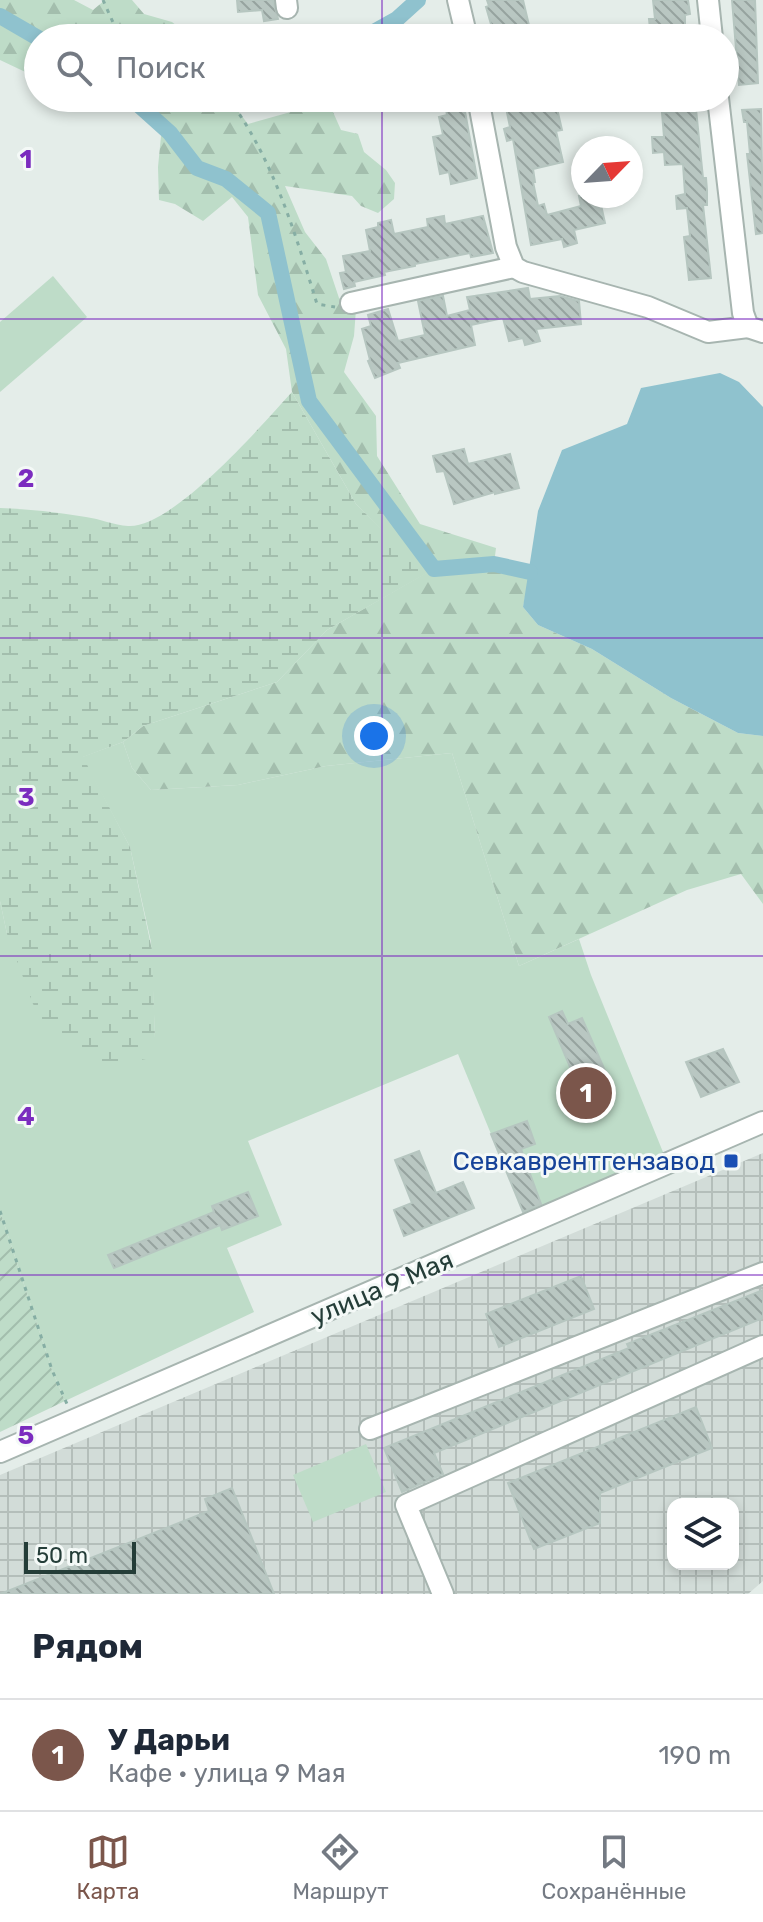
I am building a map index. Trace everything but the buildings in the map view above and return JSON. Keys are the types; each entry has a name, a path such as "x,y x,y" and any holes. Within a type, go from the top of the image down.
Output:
{"street":[{"path":"458,0 464,24"},
{"path":"708,0 711,24"},
{"path":"481,112 506,247 514,267 648,307 708,332 756,330"},
{"path":"720,112 743,313 756,330"},
{"path":"351,303 514,267"},
{"name":"улица 9 Мая","path":"0,1452 763,1122"},
{"path":"370,1429 763,1273"},
{"path":"443,1594 406,1505 763,1346"}],"path":[{"path":"103,0 114,24"},
{"path":"239,112 248,124 290,217 317,304 333,307 351,303"},
{"path":"0,1211 52,1370 74,1420"}],"shaded area":[{"path":"763,1153 763,1581 748,1594 0,1594 0,1475"}],"green space":[{"path":"0,0 74,0 93,10 105,0 132,0 144,14 174,24 24,24 24,71 0,60"},
{"path":"146,112 239,112 248,124 291,112 333,112 341,130 358,134 364,152 386,170 395,183 394,199 378,213 361,206 352,196 285,186 305,232 326,259 339,298 356,309 354,336 344,372 376,416 377,456 420,524 496,548 494,564 530,572 523,607 538,625 592,649 671,698 738,733 763,736 763,904 741,874 687,890 519,966 452,753 326,766 238,785 151,790 132,768 123,742 143,726 277,682 327,630 433,569 399,548 356,504 292,392 286,349 258,295 248,217 232,197 203,221 175,204 159,200 162,126"},
{"path":"53,276 87,317 0,392 0,322"},
{"path":"292,392 356,504 399,547 411,549 434,569 327,630 277,682 143,726 123,742 83,757 130,847 152,950 155,1038 146,1059 112,1065 57,1044 33,1004 7,934 0,901 0,508 64,514 128,526 146,522 191,494"},
{"path":"123,742 132,768 151,790 238,785 326,766 452,753 519,966 579,939 665,1157 524,1214 458,1054 248,1141 282,1225 227,1248 254,1312 65,1401 0,1211 0,901 7,934 155,1038 151,942 130,847 82,757"},
{"path":"0,1211 65,1401 0,1432"},
{"path":"366,1444 386,1492 313,1522 293,1475"}],"water":[{"path":"720,373 739,382 763,407 763,736 738,733 671,698 592,649 538,625 523,607 538,511 562,450 627,424 641,388"}],"waterway":[{"path":"388,24 418,0"},
{"path":"0,16 24,30"},
{"path":"147,112 170,133 197,168 226,179 268,213 309,401 434,569 494,564 530,572"}],"place":[{"name":"У Дарьи","path":"586,1093"},
{"name":"Севкаврентгензавод","path":"731,1161"}]}
